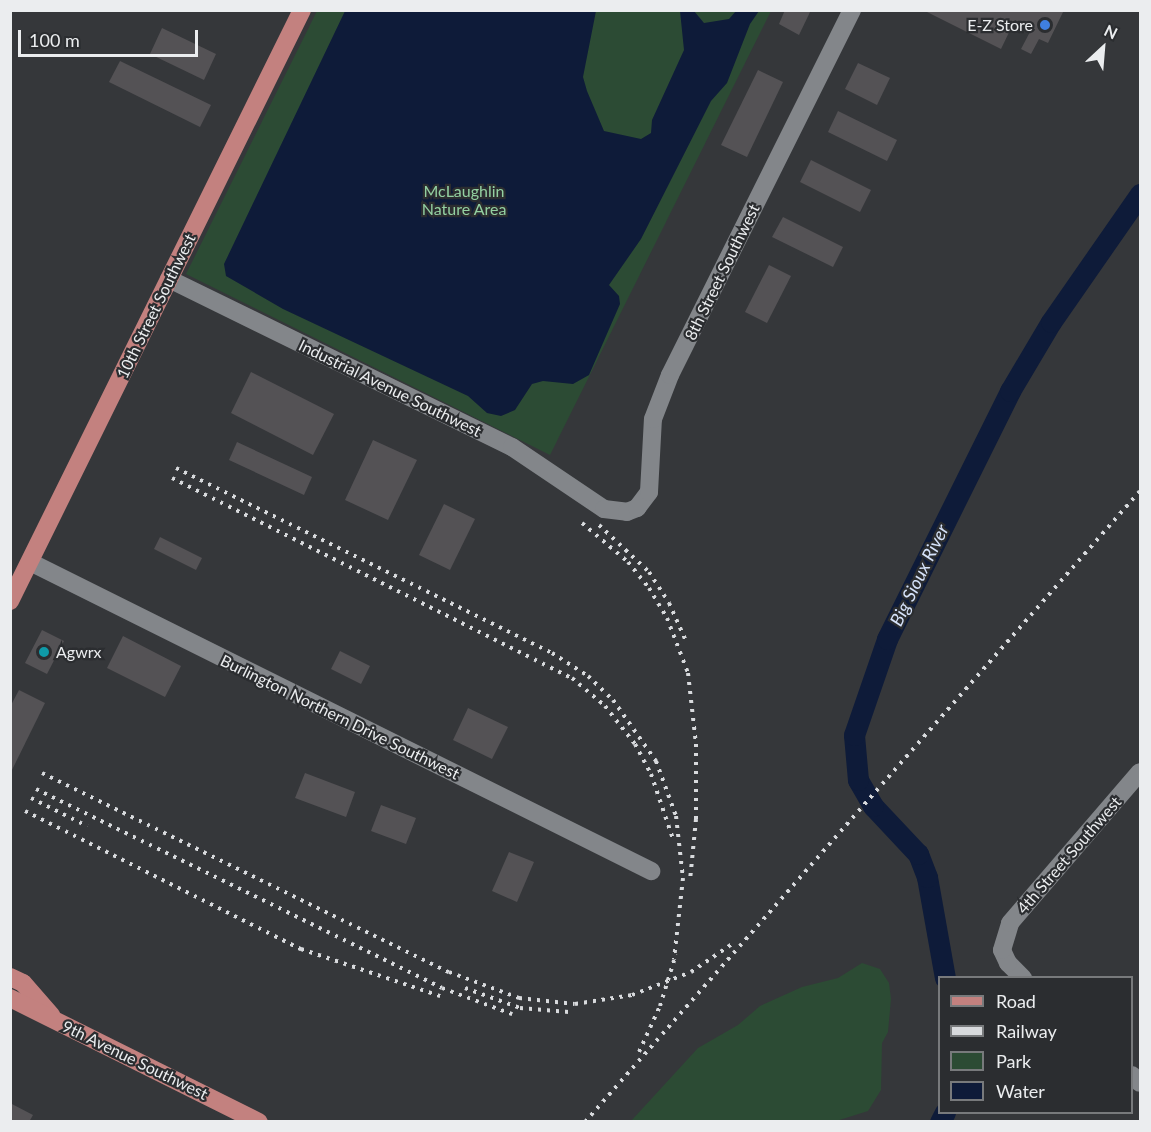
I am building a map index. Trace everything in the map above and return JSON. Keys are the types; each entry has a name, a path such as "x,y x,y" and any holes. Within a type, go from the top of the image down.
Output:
{"main road":[{"name":"10th Street Southwest","path":"10,601 302,10"},
{"path":"10,977 23,983 56,1021"},
{"name":"9th Avenue Southwest","path":"10,998 258,1122"}],"street":[{"name":"8th Street Southwest","path":"604,509 627,512 644,501 649,492 651,437 660,400 852,10"},
{"name":"Industrial Avenue Southwest","path":"169,279 512,447 604,509"},
{"name":"Burlington Northern Drive Southwest","path":"30,562 651,871"},
{"name":"4th Street Southwest","path":"1021,976 1004,956 1002,940 1014,916 1140,772"}],"green space":[{"name":"McLaughlin Nature Area","path":"317,11 771,11 550,455 186,274"},
{"path":"862,963 880,969 889,983 891,999 888,1032 882,1043 881,1090 868,1111 833,1122 631,1121 698,1048 738,1025 760,1006 802,987 838,978"}],"water":[{"name":"McLaughlin Nature Area","path":"345,11 596,11 583,77 587,91 604,131 641,139 651,133 652,120 684,50 680,11 694,11 704,23 729,19 736,11 759,11 750,24 727,83 711,101 641,239 609,285 619,296 620,304 589,375 573,384 543,381 532,384 515,410 501,416 487,413 468,396 283,309 226,276 224,264"}],"building":[{"path":"785,10 811,10 799,35 779,24"},
{"path":"923,10 1064,10 1048,43 1039,39 1031,54 1021,49 1032,28 1015,20 1001,49"},
{"path":"162,28 216,54 204,80 150,54"},
{"path":"120,61 211,105 200,127 109,82"},
{"path":"858,63 890,78 877,105 845,89"},
{"path":"758,70 783,82 747,157 721,145"},
{"path":"838,111 897,140 887,161 828,132"},
{"path":"811,160 871,190 860,212 800,182"},
{"path":"783,217 843,247 833,267 772,237"},
{"path":"769,265 791,276 767,323 745,312"},
{"path":"251,372 334,414 313,455 231,413"},
{"path":"373,440 417,460 388,520 345,500"},
{"path":"237,442 312,477 304,495 229,460"},
{"path":"444,504 475,519 450,570 419,555"},
{"path":"160,537 202,558 196,570 154,549"},
{"name":"Agwrx","path":"42,630 64,641 47,674 25,663"},
{"path":"123,636 181,666 165,697 107,668"},
{"path":"340,651 370,666 361,684 331,669"},
{"path":"19,690 45,703 10,774 10,707"},
{"path":"468,708 508,727 492,759 453,740"},
{"path":"305,773 355,792 346,817 295,798"},
{"path":"381,805 416,818 406,844 371,831"},
{"path":"509,852 534,862 517,902 492,891"},
{"path":"10,1103 33,1115 29,1122 10,1122"}],"waterway":[{"name":"Big Sioux River","path":"945,976 927,877 918,854 873,806 858,780 854,735 887,639 1010,391 1051,322 1140,194"},
{"name":"Big Sioux River","path":"940,1122 944,1114"}],"railway":[{"path":"176,468 552,653 588,676 613,700 656,761 676,816 683,878 674,960"},
{"path":"172,478 572,678 605,706 635,744 651,774 673,839"},
{"path":"585,1122 1140,491"},
{"path":"582,523 628,562 649,588 667,618 688,673 696,744 696,819 690,880"},
{"path":"599,525 649,572 669,603 686,641"},
{"path":"42,773 449,972 519,998 575,1004 632,995 691,972 735,942"},
{"path":"36,789 442,988 512,1014"},
{"path":"31,798 87,826"},
{"path":"25,811 301,949 440,996"},
{"path":"639,1052 660,1006 676,954"},
{"path":"465,988 520,1008 569,1012"}],"place":[{"name":"E-Z Store","path":"1045,25"},
{"name":"Agwrx","path":"44,652"}]}
